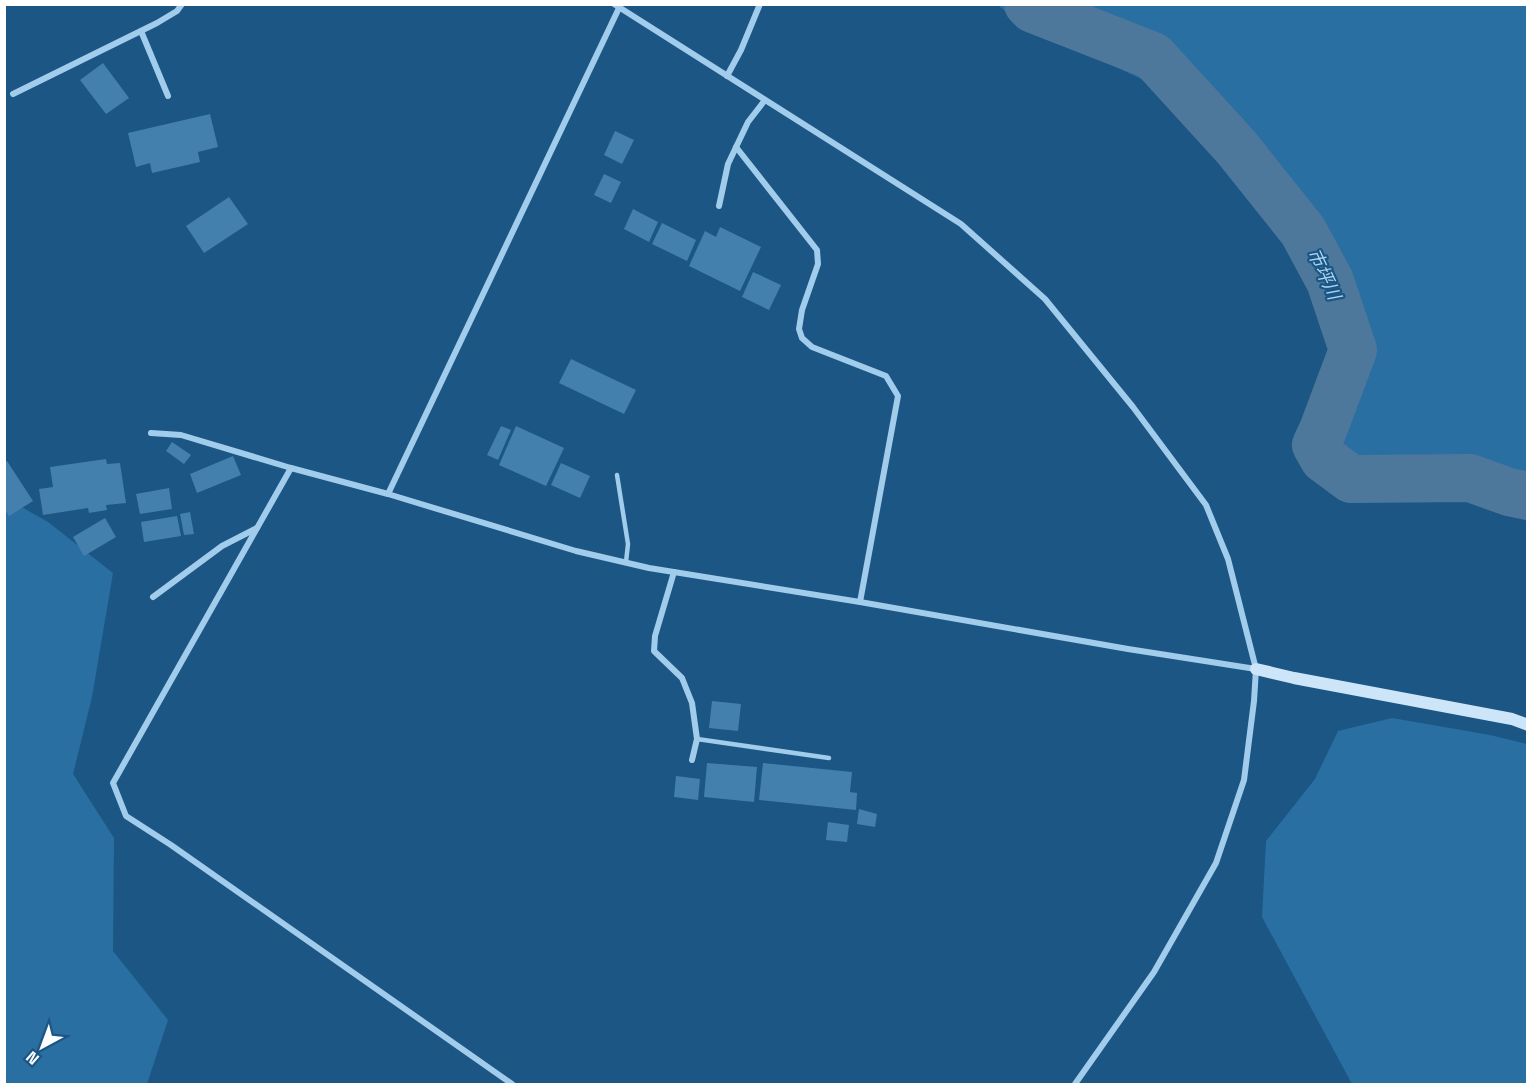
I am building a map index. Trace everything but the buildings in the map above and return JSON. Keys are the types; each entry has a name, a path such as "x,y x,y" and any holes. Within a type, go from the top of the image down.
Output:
{"street":[{"path":"13,94 141,31 177,11 182,4"},
{"path":"728,76 760,4"},
{"path":"388,494 617,6 961,224 1045,299 1133,407 1206,505 1228,559 1256,669 1244,780 1216,863 1154,972 1075,1084"},
{"path":"141,31 168,96"},
{"path":"719,206 728,164 748,122 765,100"},
{"path":"736,147 818,250 818,264 802,310 799,328 802,338 812,347 886,376 898,396 860,602"},
{"path":"151,433 181,435 576,551 674,573 1256,669 1512,719 1527,725"},
{"path":"291,468 113,783 126,816 171,845 512,1084"},
{"path":"153,597 222,546 257,528"},
{"path":"674,573 655,636 654,651 682,678 692,703 697,740 692,760"}],"lane":[{"path":"616,475 628,544 626,562"},
{"path":"697,740 829,758"}],"shaded area":[{"path":"998,5 1527,5 1527,497 1452,469 1352,455 1326,425 1343,334 1261,185 1158,87 1013,18"},
{"path":"4,497 48,522 113,573 92,697 73,774 114,838 113,951 168,1020 147,1084 5,1084"},
{"path":"1392,718 1490,735 1527,744 1527,1084 1352,1084 1262,917 1266,841 1315,779 1338,731"}],"waterway":[{"name":"市坪川","path":"1028,4 1033,9 1153,56 1236,147 1303,231 1330,281 1353,350 1316,445 1324,459 1351,479 1470,478 1509,492 1528,496"}]}
